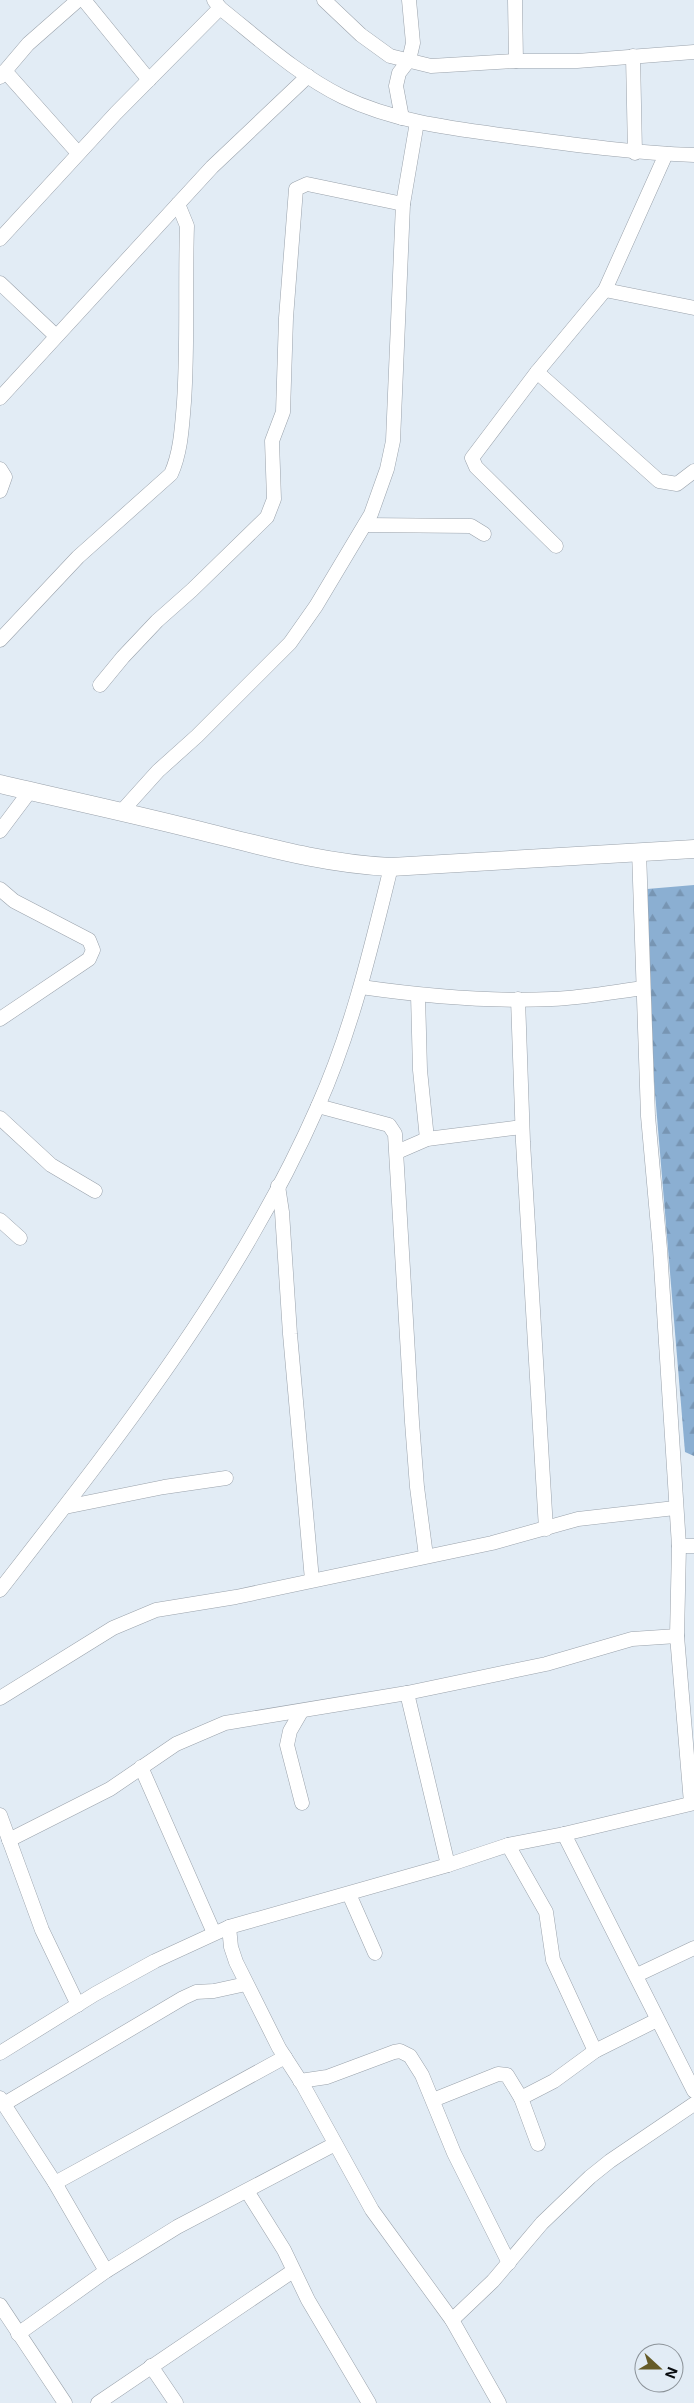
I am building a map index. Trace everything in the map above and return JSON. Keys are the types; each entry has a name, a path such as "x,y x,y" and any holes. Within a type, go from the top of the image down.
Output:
{"main road":[{"path":"0,784 122,811 317,860 362,866 391,867 694,849"}],"street":[{"path":"78,0 28,44 2,74 78,153"},
{"path":"84,0 149,80"},
{"path":"324,0 367,41 390,56 431,66 516,61 577,61 694,52"},
{"path":"402,118 396,86 398,74 409,60 413,43 409,0"},
{"path":"515,0 516,61"},
{"path":"0,239 78,153 149,80 217,4 308,76 343,97 402,118 416,122 635,153 694,155"},
{"path":"633,56 635,153"},
{"path":"0,398 212,167 308,76"},
{"path":"122,811 158,771 197,736 290,643 365,526 380,489 393,441 403,204 416,122"},
{"path":"556,546 476,468 472,458 537,372 605,290 666,154"},
{"path":"100,685 157,621 192,590 267,517 274,498 272,441 283,412 286,318 296,188 307,184 403,204"},
{"path":"0,640 78,557 171,474 174,467 182,432 186,373 186,226 178,204"},
{"path":"0,283 56,336"},
{"path":"605,290 694,308"},
{"path":"537,372 659,481 677,484 694,471"},
{"path":"0,470 5,477 0,491"},
{"path":"365,526 471,526 484,534"},
{"path":"0,831 30,791"},
{"path":"0,2053 155,1961 229,1927 448,1865 508,1845 564,1834 692,1803 678,1636 679,1546 675,1508 660,1249 648,1116 639,851"},
{"path":"0,1590 102,1459 184,1344 254,1233 318,1106 361,987 391,867"},
{"path":"0,889 14,901 89,940 93,950 88,959 0,1019"},
{"path":"361,987 418,995 518,999 553,999 643,988"},
{"path":"418,995 420,1070 427,1139"},
{"path":"518,999 522,1127 546,1528"},
{"path":"318,1106 388,1125 396,1134 412,1431 426,1556"},
{"path":"0,1118 51,1165 95,1191"},
{"path":"397,1152 427,1139 522,1127"},
{"path":"278,1186 283,1220 290,1334 312,1580"},
{"path":"0,1220 20,1238"},
{"path":"65,1507 164,1487 226,1478"},
{"path":"0,1698 113,1628 140,1615 492,1543 578,1519 675,1508"},
{"path":"679,1546 694,1546"},
{"path":"9,1840 110,1789 141,1767 197,1733 225,1723 302,1712 407,1693 546,1664 632,1639 678,1636"},
{"path":"407,1693 448,1865"},
{"path":"302,1712 290,1732 287,1745 302,1803"},
{"path":"141,1767 214,1933"},
{"path":"1,1819 42,1930 78,2005"},
{"path":"564,1834 637,1975 657,2020 693,2086"},
{"path":"508,1845 546,1912 553,1960 594,2051"},
{"path":"349,1894 374,1953"},
{"path":"229,1927 231,1948 246,1984 285,2057 372,2210 452,2320 498,2403"},
{"path":"637,1975 694,1948"},
{"path":"106,2272 55,2183 2,2101 183,1998 196,1992 214,1992 246,1984"},
{"path":"521,2098 554,2081 594,2051 657,2020"},
{"path":"300,2081 327,2077 400,2051 410,2056 433,2100 454,2153 509,2263"},
{"path":"55,2183 285,2057"},
{"path":"433,2100 502,2073 510,2079 521,2098 538,2144"},
{"path":"452,2320 509,2263 542,2223 590,2177 610,2161 694,2104"},
{"path":"18,2334 106,2272 177,2227 335,2144"},
{"path":"247,2191 284,2250 308,2300 369,2403"},
{"path":"98,2403 293,2271"},
{"path":"0,2305 66,2403"},
{"path":"151,2366 176,2403"}],"green space":[{"path":"694,885 694,1456 685,1452 654,1081 647,889"}]}
